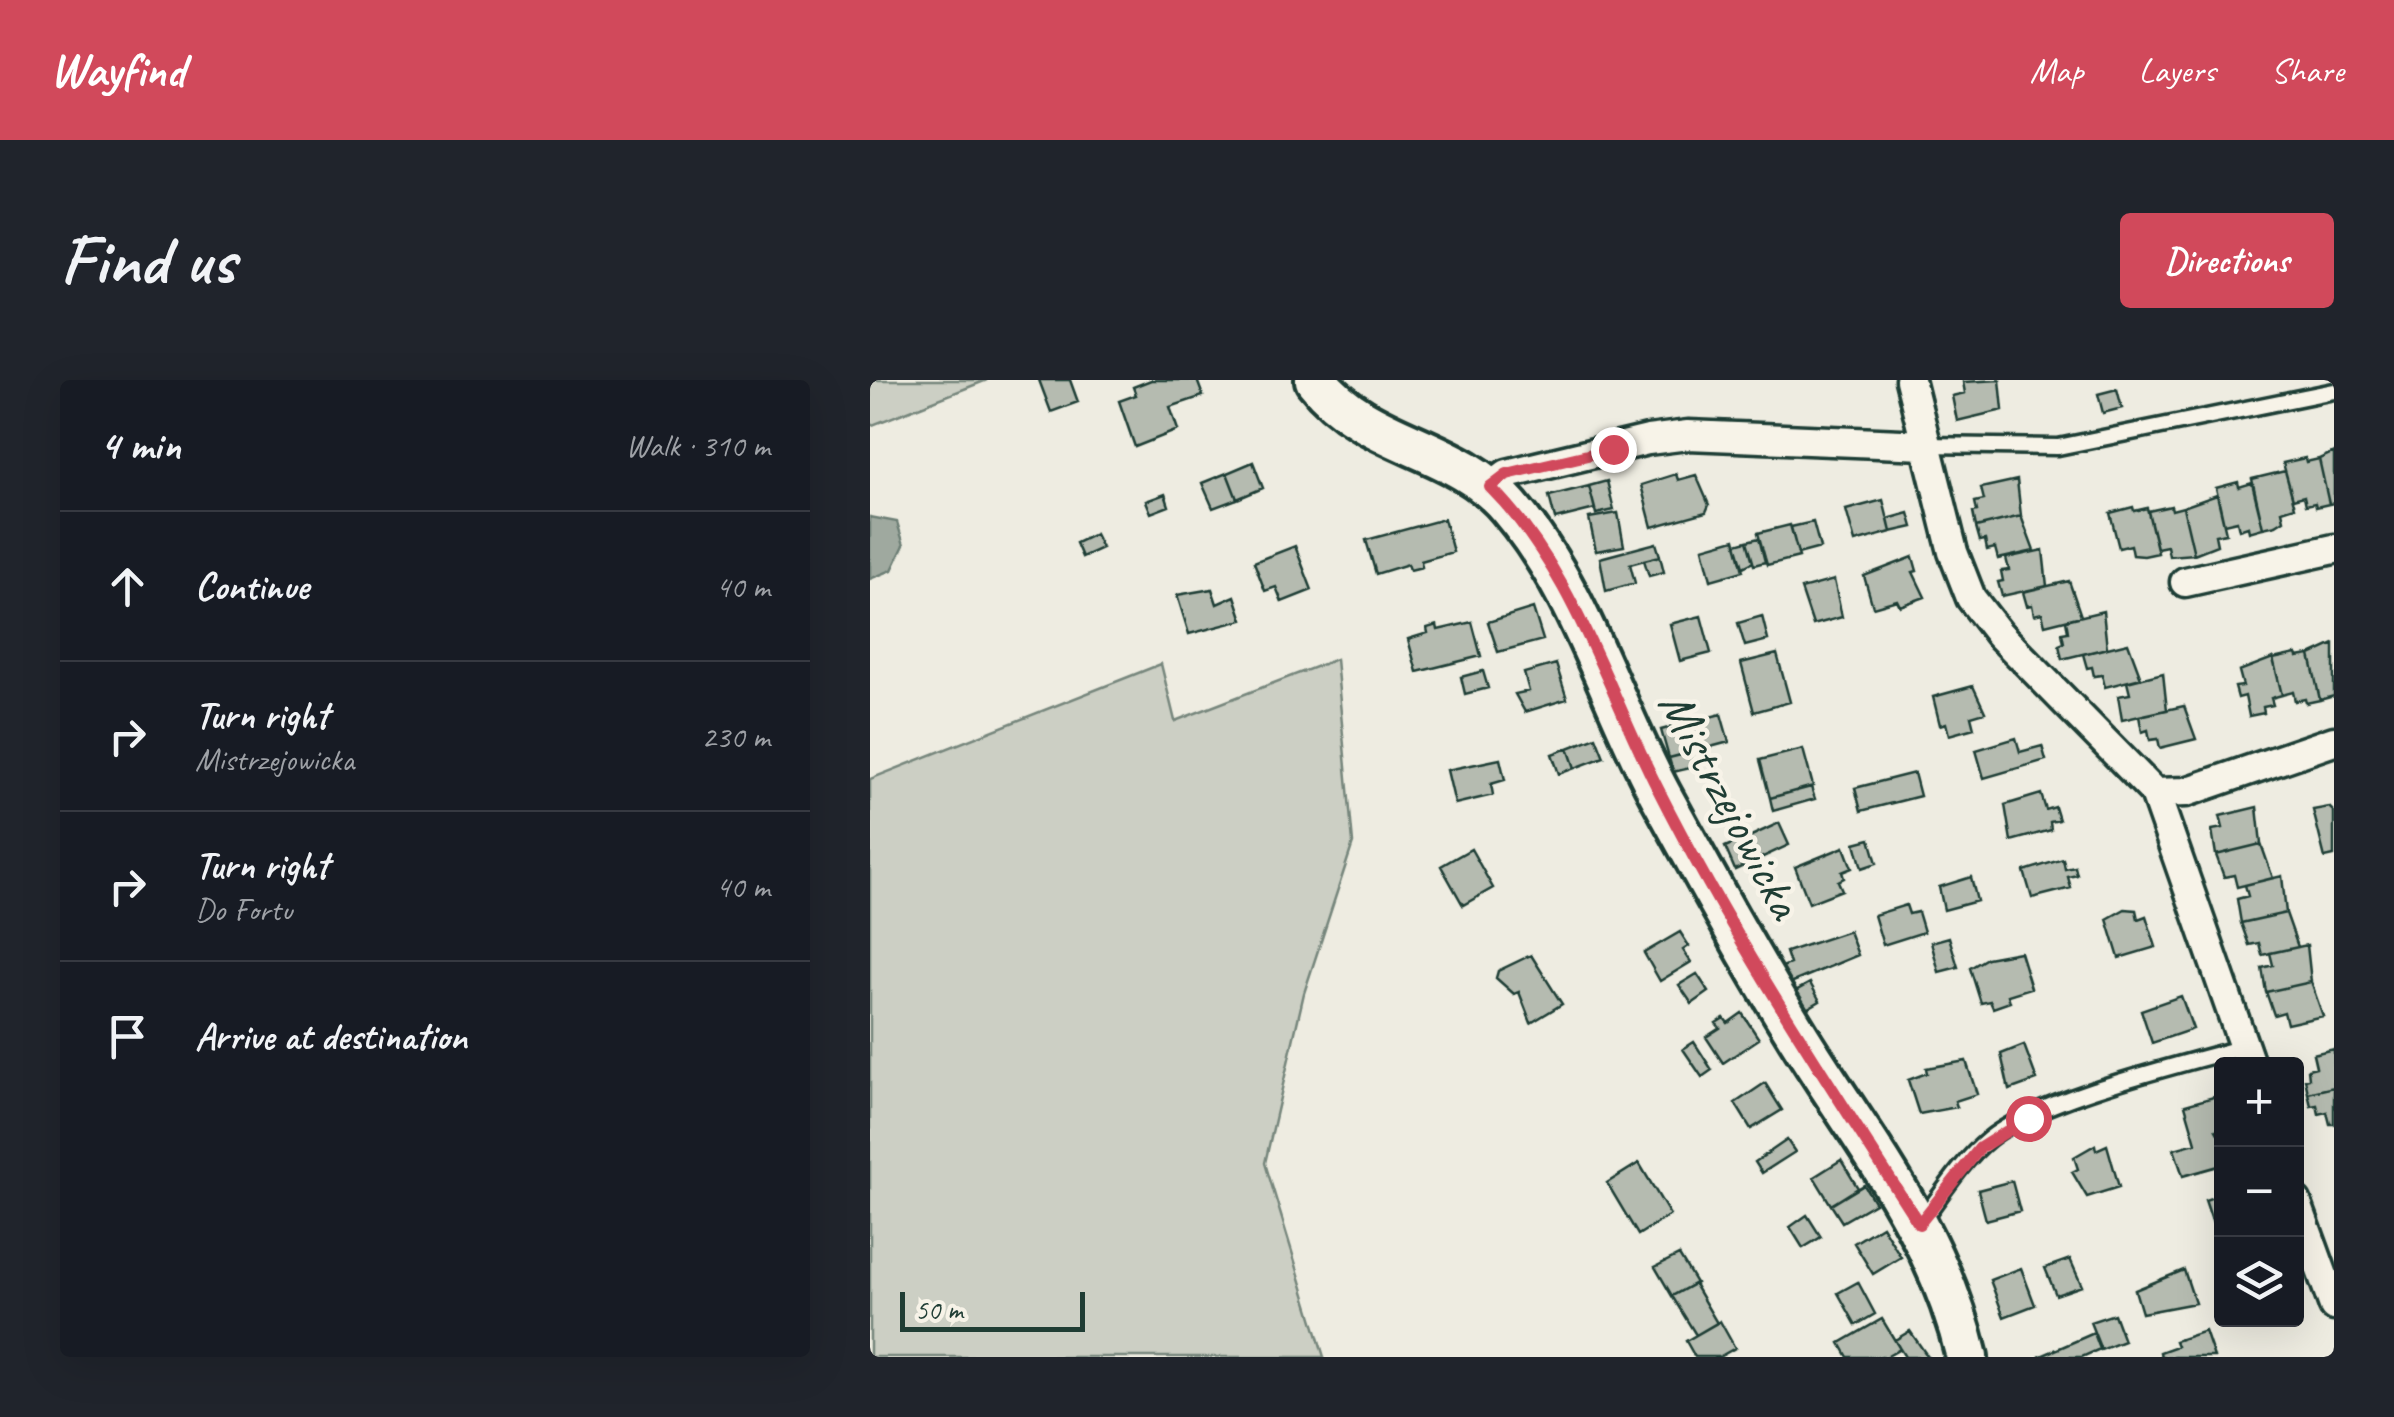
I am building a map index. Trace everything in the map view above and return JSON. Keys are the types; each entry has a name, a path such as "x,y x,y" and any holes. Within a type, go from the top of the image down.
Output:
{"street":[{"name":"Mistrzejowicka","path":"1316,380 1340,407 1371,428 1450,460 1490,487 1521,521 1555,573 1658,790 1800,1040 1919,1224 1943,1272 1967,1357"},
{"path":"1910,380 1956,564 1970,598 2000,634 2156,793 2247,1056"},
{"path":"1490,487 1507,474 1648,440 1688,435 1925,445"},
{"path":"2186,582 2334,549"},
{"path":"2156,793 2186,792 2334,742"},
{"path":"2304,1223 2334,1306"}],"lane":[{"path":"1925,445 2058,447 2334,391"},
{"path":"1919,1224 1980,1148 2014,1124 2098,1090 2247,1056"}],"shaded area":[{"path":"870,380 987,380 870,426"},
{"path":"870,517 897,522 904,545 892,570 870,579"},
{"path":"1336,659 1353,843 1304,993 1265,1163 1324,1357 870,1357 870,779 1161,664 1175,721"}],"building":[{"path":"1039,380 1070,380 1078,402 1051,412"},
{"path":"1151,380 1197,380 1203,396 1170,407 1178,430 1135,447 1119,401 1136,395 1133,387"},
{"path":"2000,380 2003,410 1957,421 1952,396 1965,393 1963,382"},
{"path":"2117,389 2122,408 2103,413 2098,394"},
{"path":"2334,452 2334,503 2329,504 2319,459"},
{"path":"2305,458 2306,462 2319,459 2329,504 2316,507 2315,503 2306,505 2304,496 2293,499 2283,463"},
{"path":"1253,462 1263,488 1237,499 1227,473"},
{"path":"2285,471 2295,507 2282,511 2284,520 2263,528 2252,479"},
{"path":"1227,473 1237,499 1213,508 1202,483"},
{"path":"1676,474 1678,480 1696,475 1709,505 1706,512 1652,527 1641,485"},
{"path":"2017,480 2021,516 1976,527 1973,512 1977,511 1975,502 1984,500 1981,488"},
{"path":"1607,481 1614,510 1596,514 1589,486"},
{"path":"2238,482 2239,487 2252,483 2263,528 2249,532 2248,527 2239,530 2237,521 2224,524 2216,488"},
{"path":"1589,486 1595,509 1555,519 1549,496"},
{"path":"1165,494 1169,506 1151,513 1146,501"},
{"path":"2217,495 2226,533 2215,535 2217,545 2194,554 2183,507"},
{"path":"1883,500 1891,532 1855,542 1846,510"},
{"path":"2171,506 2172,510 2183,507 2194,554 2169,556 2167,546 2157,548 2148,511"},
{"path":"2133,507 2134,511 2147,508 2158,553 2133,555 2131,545 2119,548 2110,513"},
{"path":"1618,513 1624,546 1596,551 1589,518"},
{"path":"1909,513 1913,527 1891,532 1888,519"},
{"path":"2021,516 2034,551 1998,559 1995,548 1987,550 1985,540 1980,541 1976,527"},
{"path":"1444,519 1453,552 1421,561 1422,567 1410,570 1408,564 1376,574 1366,540"},
{"path":"1813,522 1820,548 1798,554 1791,527"},
{"path":"1790,525 1799,557 1767,565 1758,533"},
{"path":"1095,534 1102,548 1082,557 1076,543"},
{"path":"1759,538 1765,562 1754,565 1747,541"},
{"path":"1735,539 1743,571 1711,580 1703,548"},
{"path":"1747,541 1753,562 1743,567 1736,544"},
{"path":"1656,543 1660,556 1630,564 1635,583 1606,591 1600,558"},
{"path":"1295,546 1312,590 1282,602 1276,587 1265,591 1254,562"},
{"path":"2043,550 2047,586 2002,596 1998,582 2003,581 2001,571 2009,570 2006,558"},
{"path":"1660,556 1664,572 1649,576 1644,560"},
{"path":"1913,557 1917,571 1913,572 1925,597 1900,606 1897,600 1873,607 1864,576"},
{"path":"1834,580 1842,617 1813,625 1801,589"},
{"path":"2069,581 2081,616 2045,625 2042,613 2034,615 2032,605 2027,606 2023,592"},
{"path":"1212,589 1217,604 1235,596 1243,620 1189,634 1177,595"},
{"path":"1533,608 1543,640 1498,652 1488,622"},
{"path":"2103,611 2107,648 2062,659 2059,645 2064,643 2062,633 2068,632 2066,620"},
{"path":"1701,616 1711,653 1680,661 1670,624"},
{"path":"1762,616 1768,640 1745,646 1738,623"},
{"path":"1472,622 1481,656 1417,672 1408,639 1428,633 1427,628 1437,625 1438,630"},
{"path":"2128,643 2141,678 2105,687 2102,675 2094,676 2092,667 2087,668 2083,654"},
{"path":"2334,644 2334,696 2320,700 2310,655"},
{"path":"1777,654 1790,702 1754,712 1741,663"},
{"path":"2310,655 2320,700 2306,703 2305,699 2295,701 2293,692 2282,695 2273,659"},
{"path":"2273,658 2282,695 2271,698 2273,705 2263,707 2264,713 2249,716 2245,696 2238,698 2235,687 2243,686 2239,671"},
{"path":"1556,664 1567,699 1525,712 1515,694 1529,691 1524,673"},
{"path":"1483,671 1488,688 1465,694 1461,677"},
{"path":"2163,673 2167,710 2122,720 2118,696 2130,694 2127,682"},
{"path":"1973,686 1985,712 1971,716 1974,728 1949,735 1946,723 1940,725 1933,697"},
{"path":"2184,706 2196,739 2160,748 2158,739 2150,740 2148,730 2142,732 2139,716"},
{"path":"1721,714 1729,742 1669,758 1661,730"},
{"path":"1596,737 1604,757 1575,768 1568,748"},
{"path":"2016,738 2020,752 2042,746 2046,760 1984,778 1976,750"},
{"path":"1568,748 1575,768 1559,774 1552,754"},
{"path":"1803,749 1813,786 1770,798 1760,760"},
{"path":"1689,753 1694,767 1673,772 1669,758"},
{"path":"1500,759 1505,780 1491,784 1493,795 1455,804 1447,770"},
{"path":"1914,773 1920,796 1861,811 1855,788"},
{"path":"1811,787 1815,799 1773,811 1770,798"},
{"path":"2041,794 2046,810 2055,807 2059,820 2050,822 2051,830 2011,841 2005,805"},
{"path":"2257,807 2261,844 2216,855 2212,830 2223,828 2220,816"},
{"path":"2329,807 2334,812 2334,856 2325,858 2313,810"},
{"path":"1779,823 1789,845 1735,870 1725,847 1739,841 1736,835 1744,831 1747,838"},
{"path":"1870,839 1877,863 1862,868 1855,843"},
{"path":"2261,844 2273,878 2237,887 2234,875 2224,877 2216,855"},
{"path":"1844,847 1852,868 1842,872 1844,878 1838,881 1842,890 1809,903 1795,867"},
{"path":"1471,849 1493,888 1463,905 1441,866"},
{"path":"2063,859 2065,869 2075,867 2077,875 2068,877 2071,888 2032,898 2024,871"},
{"path":"2282,876 2286,913 2241,923 2237,899 2248,896 2245,885"},
{"path":"1971,877 1977,901 1944,910 1939,887"},
{"path":"1906,905 1909,914 1918,912 1924,932 1883,945 1874,915"},
{"path":"2125,909 2136,910 2138,919 2146,916 2156,947 2119,958 2107,919"},
{"path":"2286,913 2298,947 2262,955 2259,943 2249,945 2241,923"},
{"path":"1849,931 1858,955 1788,984 1782,967 1790,964 1786,952"},
{"path":"1680,932 1689,946 1683,950 1691,962 1660,981 1644,953"},
{"path":"1949,937 1958,967 1939,972 1931,942"},
{"path":"2307,945 2311,982 2266,992 2262,968 2273,965 2270,953"},
{"path":"2020,952 2031,988 2008,995 2010,1002 1993,1008 1990,1001 1981,1003 1970,968 1987,958"},
{"path":"1531,955 1562,1004 1531,1023 1519,992 1514,994 1496,978 1498,971"},
{"path":"1697,974 1709,992 1692,1004 1679,985"},
{"path":"2311,982 2323,1016 2287,1024 2284,1012 2274,1015 2266,992"},
{"path":"1810,983 1820,1001 1803,1011 1792,993"},
{"path":"2181,996 2193,1029 2152,1043 2141,1010"},
{"path":"1742,1013 1759,1039 1723,1063 1706,1037 1720,1028 1716,1023 1724,1018 1728,1023"},
{"path":"1694,1042 1712,1070 1702,1077 1683,1049"},
{"path":"2024,1045 2037,1080 2009,1090 2001,1054"},
{"path":"2334,1049 2334,1087 2308,1093 2305,1079 2309,1078 2308,1069 2316,1067 2313,1054"},
{"path":"1966,1061 1977,1094 1955,1101 1957,1107 1919,1114 1908,1080 1927,1073 1926,1068"},
{"path":"1765,1083 1782,1110 1751,1129 1735,1103"},
{"path":"2334,1087 2334,1124 2330,1124 2327,1112 2319,1114 2317,1105 2311,1106 2308,1093"},
{"path":"2214,1097 2214,1167 2183,1176 2174,1149 2196,1143 2185,1105"},
{"path":"1787,1140 1795,1152 1762,1173 1755,1162"},
{"path":"2095,1145 2096,1150 2107,1145 2119,1187 2087,1197 2072,1172 2078,1169 2074,1157"},
{"path":"1841,1160 1858,1188 1831,1205 1814,1177"},
{"path":"1639,1163 1670,1215 1638,1235 1607,1183"},
{"path":"2012,1181 2020,1211 1986,1220 1978,1190"},
{"path":"1864,1185 1875,1203 1842,1222 1831,1205"},
{"path":"2214,1197 2214,1227 2205,1200"},
{"path":"1807,1215 1821,1237 1803,1248 1790,1227"},
{"path":"1882,1226 1901,1257 1873,1274 1854,1243"},
{"path":"1679,1255 1696,1283 1672,1296 1655,1267"},
{"path":"2070,1259 2082,1286 2056,1295 2045,1268"},
{"path":"2021,1268 2035,1305 2004,1317 1990,1280"},
{"path":"2184,1270 2195,1303 2142,1313 2135,1290"},
{"path":"1858,1282 1875,1314 1856,1325 1838,1293"},
{"path":"1694,1284 1717,1323 1696,1335 1672,1296"},
{"path":"2114,1314 2124,1341 2101,1350 2090,1322"},
{"path":"1882,1319 1900,1349 1886,1357 1848,1357 1840,1343"},
{"path":"1720,1321 1735,1348 1719,1357 1695,1357 1686,1341"},
{"path":"1910,1331 1928,1357 1905,1357 1895,1340"},
{"path":"2205,1331 2214,1357 2161,1357 2160,1352 2177,1346 2175,1341"},
{"path":"2094,1333 2100,1349 2082,1357 2039,1357"}],"route":[{"path":"1613,449 1507,474 1490,487 1521,521 1555,573 1658,790 1800,1040 1919,1224 1980,1148 2028,1118"}]}
